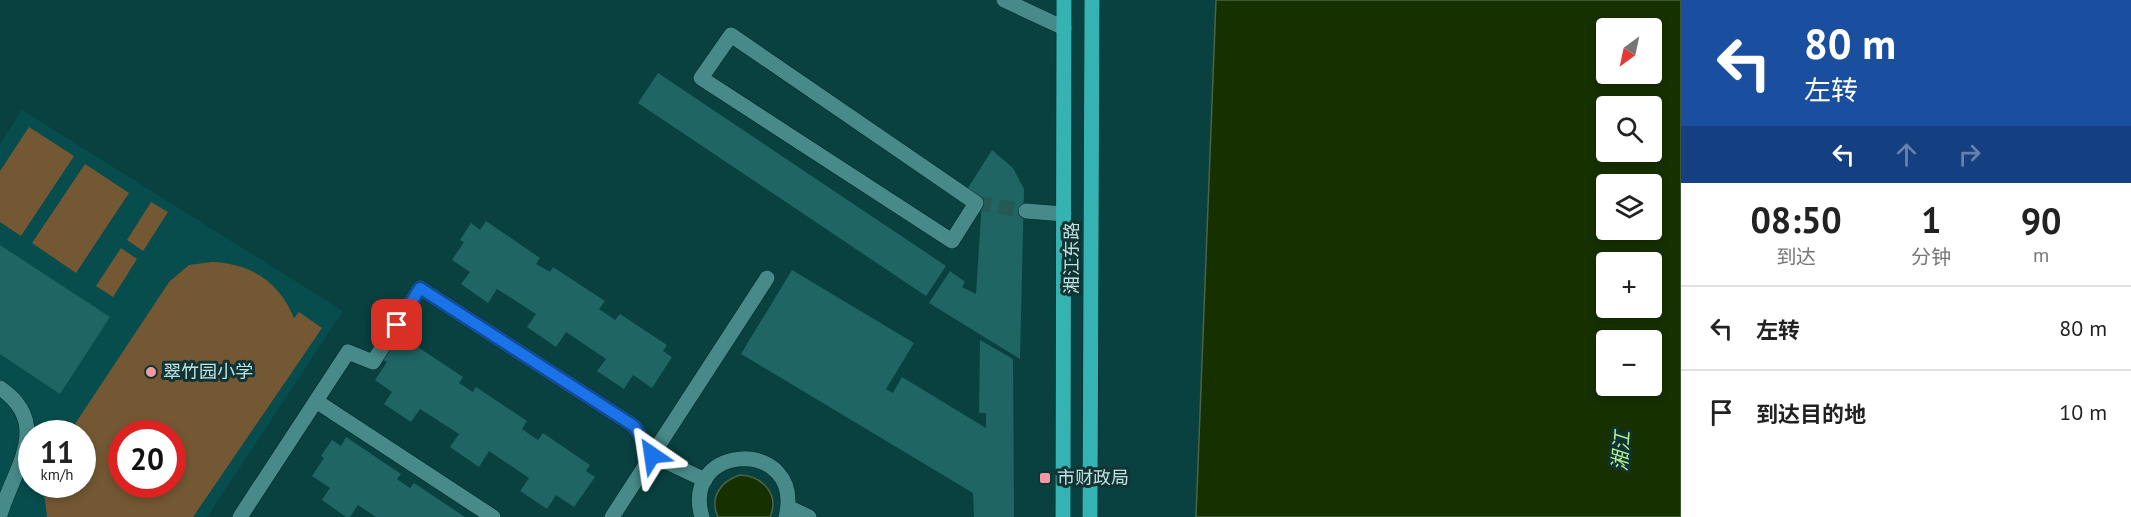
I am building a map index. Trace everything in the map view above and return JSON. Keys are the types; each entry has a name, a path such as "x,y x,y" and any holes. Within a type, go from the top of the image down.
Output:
{"main road":[{"name":"湘江东路","path":"1063,517 1064,0"},
{"name":"湘江东路","path":"1090,517 1092,0"}],"street":[{"path":"1004,0 1064,28"},
{"path":"731,35 976,203 952,241 701,78 731,35"},
{"path":"1026,211 1064,214"},
{"path":"612,517 767,278"},
{"path":"240,517 348,352 373,362 420,288 634,426 652,455 705,480"},
{"path":"0,388 19,406 28,423 28,438 0,514"},
{"path":"316,401 493,517"},
{"path":"702,517 700,494 705,480 714,469 726,461 739,458 753,459 767,464 786,486 787,512 806,516"}],"shaded area":[{"name":"翠竹园小学","path":"22,110 343,311 207,517 0,517 0,144"},
{"path":"29,127 74,156 21,236 0,222 0,171"},
{"path":"85,164 129,193 76,273 32,243"},
{"path":"151,202 168,212 143,251 127,240"},
{"path":"121,248 137,259 113,297 96,286"},
{"path":"212,262 239,266 262,277 272,285 281,294 294,318 299,312 322,328 193,517 47,517 45,498 96,498 96,420 78,420 169,282 189,265"}],"water":[{"name":"湘江","path":"1216,0 1681,0 1681,517 1196,517"},
{"path":"740,475 755,479 767,488 773,501 770,517 718,517 715,503 719,491 727,481"}],"building":[{"path":"658,73 946,266 926,296 638,103"},
{"path":"992,150 1013,168 1024,189 1020,359 929,303 950,271 965,282 962,287 976,294 982,201 968,188"},
{"path":"486,221 540,258 536,264 550,272 553,267 605,301 599,309 615,320 620,314 667,345 663,351 672,357 652,388 633,375 624,389 597,371 606,359 566,332 556,347 527,327 536,314 497,289 488,303 461,284 470,272 452,260 464,242 460,240 471,223 480,230"},
{"path":"0,245 110,317 60,394 0,354"},
{"path":"792,270 914,343 886,389 893,393 902,377 986,428 986,413 979,413 980,340 1013,359 1014,517 974,517 973,493 741,354"},
{"path":"409,341 463,377 459,383 473,392 476,387 527,421 522,429 538,440 543,433 590,465 586,471 595,477 574,507 556,495 547,509 520,491 529,478 489,451 479,467 450,447 459,434 420,409 411,422 384,404 392,392 375,380 387,362 383,360 394,343 403,350"},
{"path":"346,437 401,474 397,479 410,488 414,483 465,517 376,517 358,505 350,517 346,517 322,500 330,488 312,476 324,458 321,456 332,440 341,446"}],"tunnel":[{"path":"976,203 1026,211"}],"place":[{"name":"翠竹园小学","path":"151,372"},
{"name":"市财政局","path":"1045,478"}],"route":[{"path":"397,325 420,288 634,426 652,455"}]}
